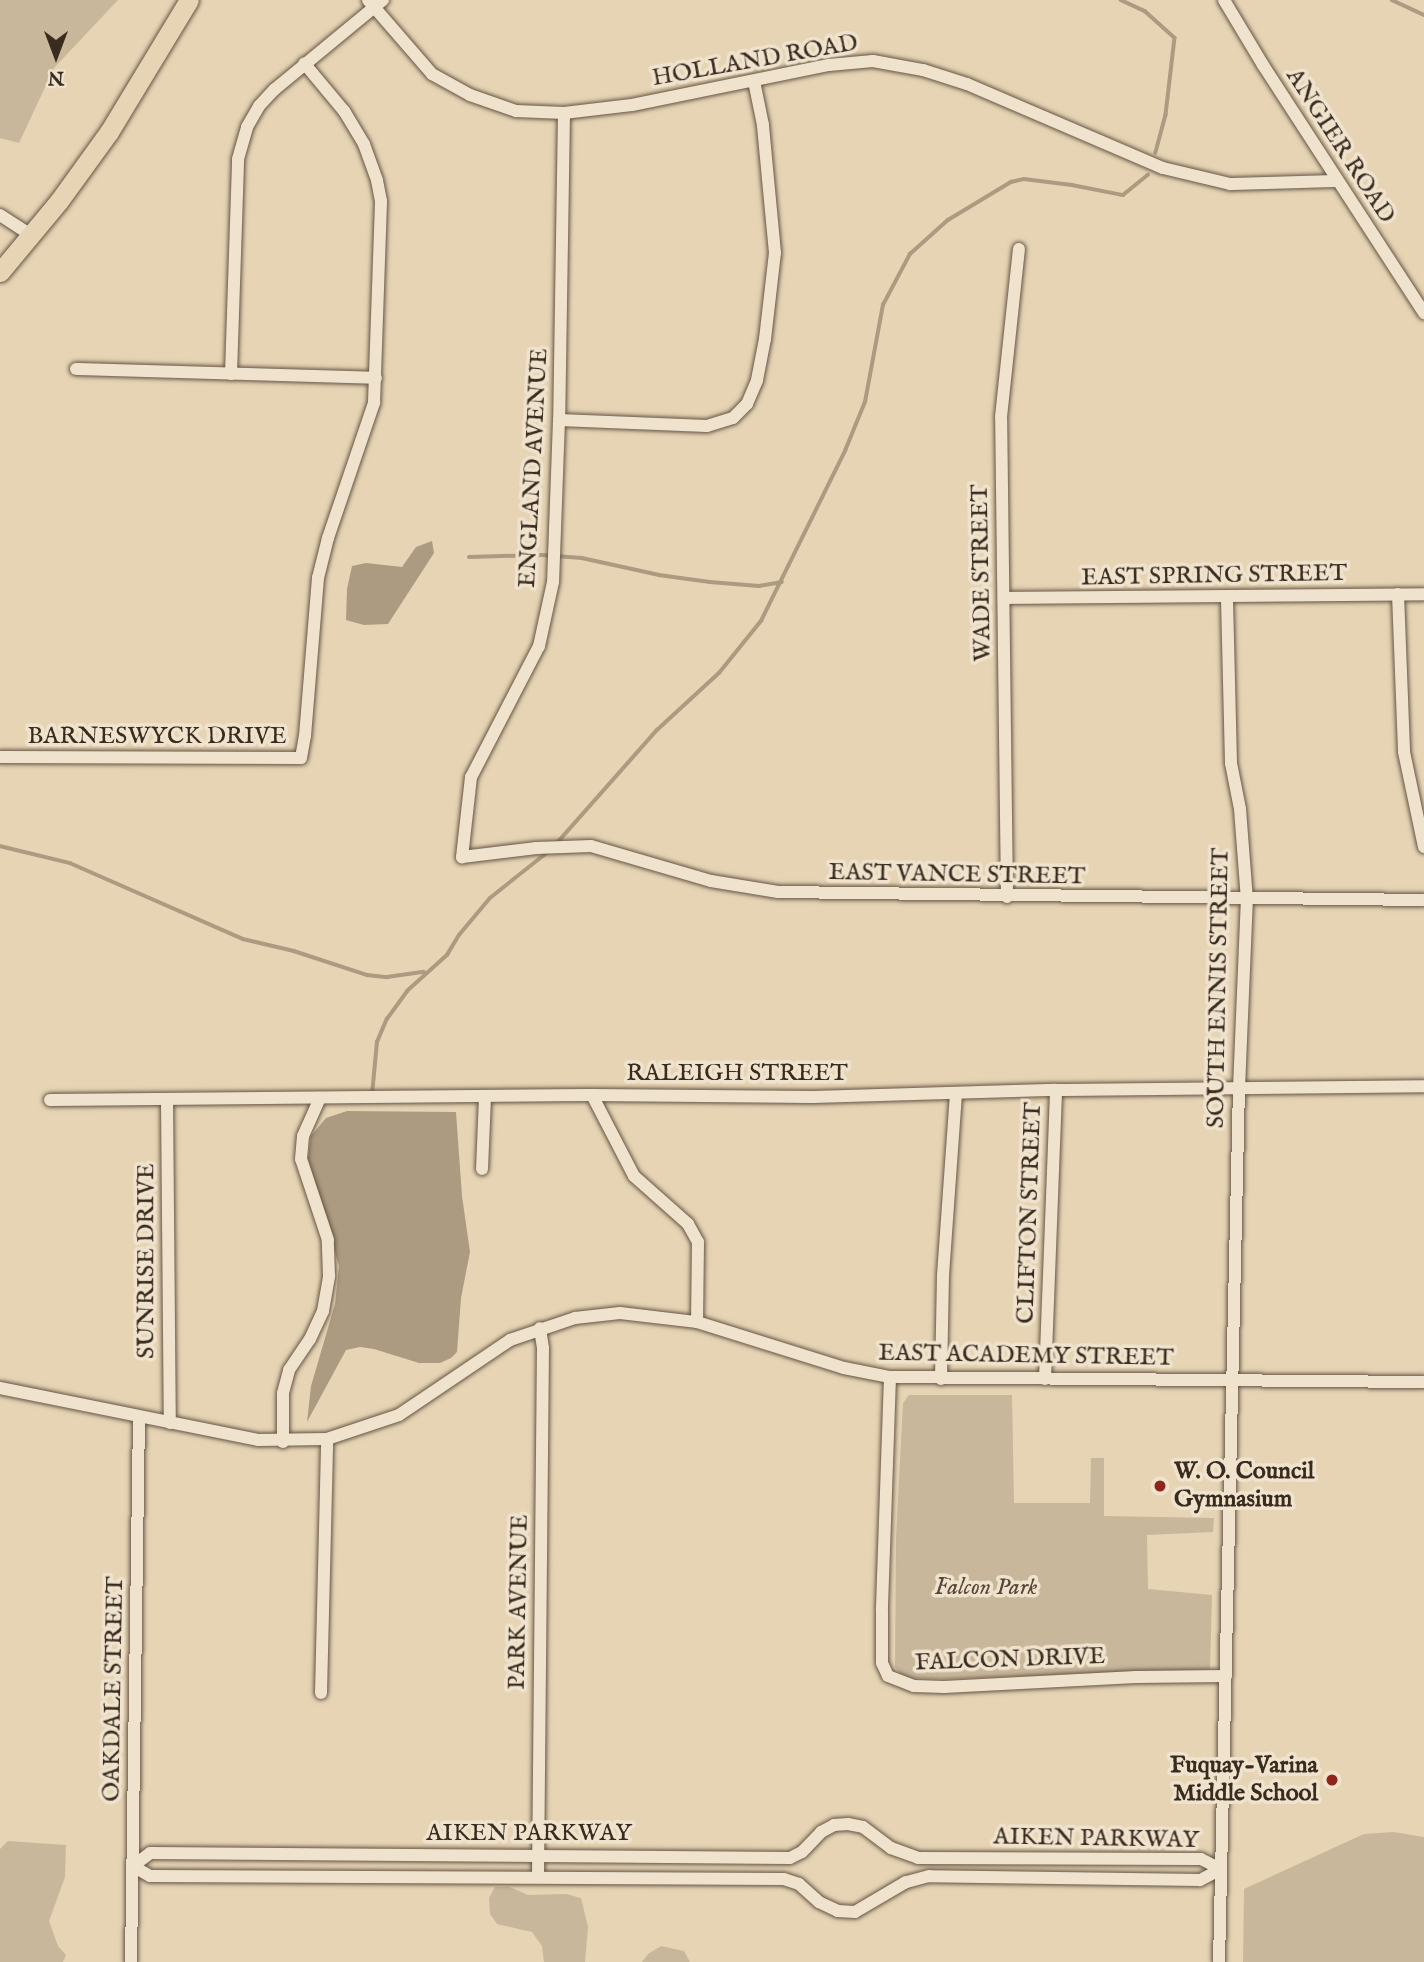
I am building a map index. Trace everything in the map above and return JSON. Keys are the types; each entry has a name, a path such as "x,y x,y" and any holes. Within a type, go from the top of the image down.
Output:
{"highway":[{"path":"0,272 109,132 189,0"}],"street":[{"name":"ANGIER ROAD","path":"1224,0 1337,181 1424,313"},
{"path":"231,374 238,159 247,127 259,106 304,63 375,3"},
{"name":"HOLLAND ROAD","path":"375,3 432,74 470,95 516,111 564,113 632,105 829,65 873,61 923,69 1023,106 1163,168 1230,184 1337,181"},
{"name":"BARNESWYCK DRIVE","path":"0,757 301,758 318,578 328,538 374,403 381,201 377,180 363,144 344,111 304,63"},
{"path":"559,420 707,426 733,418 747,404 757,380 763,349 775,253 763,125 754,81"},
{"name":"ENGLAND AVENUE","path":"495,853 462,857 471,777 539,646 553,582 559,420 564,113"},
{"path":"0,215 31,235"},
{"name":"WADE STREET","path":"1007,897 1001,417 1018,249"},
{"path":"76,369 376,378"},
{"path":"1398,594 1404,752 1424,847"},
{"name":"EAST SPRING STREET","path":"1004,598 1227,598 1424,594"},
{"name":"SOUTH ENNIS STREET","path":"1219,1962 1239,1088 1247,900 1240,809 1231,763 1227,598"},
{"name":"EAST VANCE STREET","path":"495,853 592,846 711,881 778,892 1247,900 1424,900"},
{"name":"RALEIGH STREET","path":"50,1100 956,1094 1056,1090 1424,1086"},
{"name":"CLIFTON STREET","path":"1045,1380 1056,1090"},
{"path":"941,1379 943,1275 956,1094"},
{"path":"592,1095 634,1176 688,1224 698,1241 697,1322"},
{"path":"482,1169 485,1096"},
{"path":"283,1442 283,1393 289,1370 310,1339 323,1311 329,1276 328,1240 301,1159 303,1136 320,1098"},
{"name":"SUNRISE DRIVE","path":"167,1099 170,1423"},
{"name":"EAST ACADEMY STREET","path":"0,1388 248,1439 283,1442 327,1439 399,1415 484,1355 540,1328 575,1318 620,1313 697,1322 844,1368 890,1377 1424,1382"},
{"name":"PARK AVENUE","path":"538,1877 543,1348 540,1328"},
{"name":"FALCON DRIVE","path":"890,1377 882,1611 882,1663 888,1676 903,1684 924,1686 1226,1676"},
{"name":"OAKDALE STREET","path":"131,1962 139,1417"},
{"path":"321,1693 327,1439"},
{"name":"AIKEN PARKWAY","path":"848,1824 863,1827 891,1848 919,1858 1201,1859 1221,1869 1200,1880 920,1878 906,1882 855,1912 838,1911 819,1902 799,1884 784,1879 150,1876 133,1866 150,1853 784,1858 802,1852 821,1832 834,1825 848,1824"},
{"path":"784,1858 784,1879"},
{"path":"919,1858 920,1878"}],"green space":[{"path":"0,0 118,0 54,68 19,143 0,138"},
{"name":"Falcon Park","path":"909,1395 1012,1395 1014,1503 1090,1503 1091,1458 1104,1458 1104,1516 1214,1518 1213,1532 1147,1535 1148,1589 1212,1595 1210,1669 947,1679 908,1678 901,1674 895,1667 896,1539 903,1403"},
{"path":"1394,1832 1424,1837 1424,1962 1243,1962 1244,1889 1364,1834"},
{"path":"8,1841 66,1845 65,1877 49,1921 58,1946 66,1955 63,1962 0,1962 0,1849"},
{"path":"495,1887 510,1887 528,1895 566,1894 581,1898 588,1927 585,1962 544,1962 542,1946 532,1932 497,1924 490,1914 489,1898"},
{"path":"661,1946 684,1951 690,1962 642,1962 648,1954"}],"shaded area":[{"path":"432,541 434,553 388,624 364,625 346,620 347,589 352,566 366,563 402,567 416,547"},
{"path":"347,1111 456,1112 462,1196 470,1252 461,1298 457,1352 440,1363 419,1363 374,1349 360,1347 346,1350 307,1422 311,1386 335,1304 339,1266 308,1159 311,1136 326,1118"}],"waterway":[{"path":"1121,0 1145,11 1175,38 1166,115 1156,153"},
{"path":"1392,0 1424,15"},
{"path":"557,843 657,730 719,673 761,621 845,451 865,402 883,305 910,254 948,220 1011,182 1024,179 1123,195 1148,175"},
{"path":"469,557 542,555 582,558 659,575 710,582 759,586 782,582"},
{"path":"0,846 70,863 243,939 294,951 367,975 387,977 424,972"},
{"path":"372,1095 377,1042 387,1019 407,991 447,955 459,935 490,898 549,851"}],"place":[{"name":"W. O. Council Gymnasium","path":"1160,1486"},
{"name":"Fuquay-Varina Middle School","path":"1332,1780"}]}
